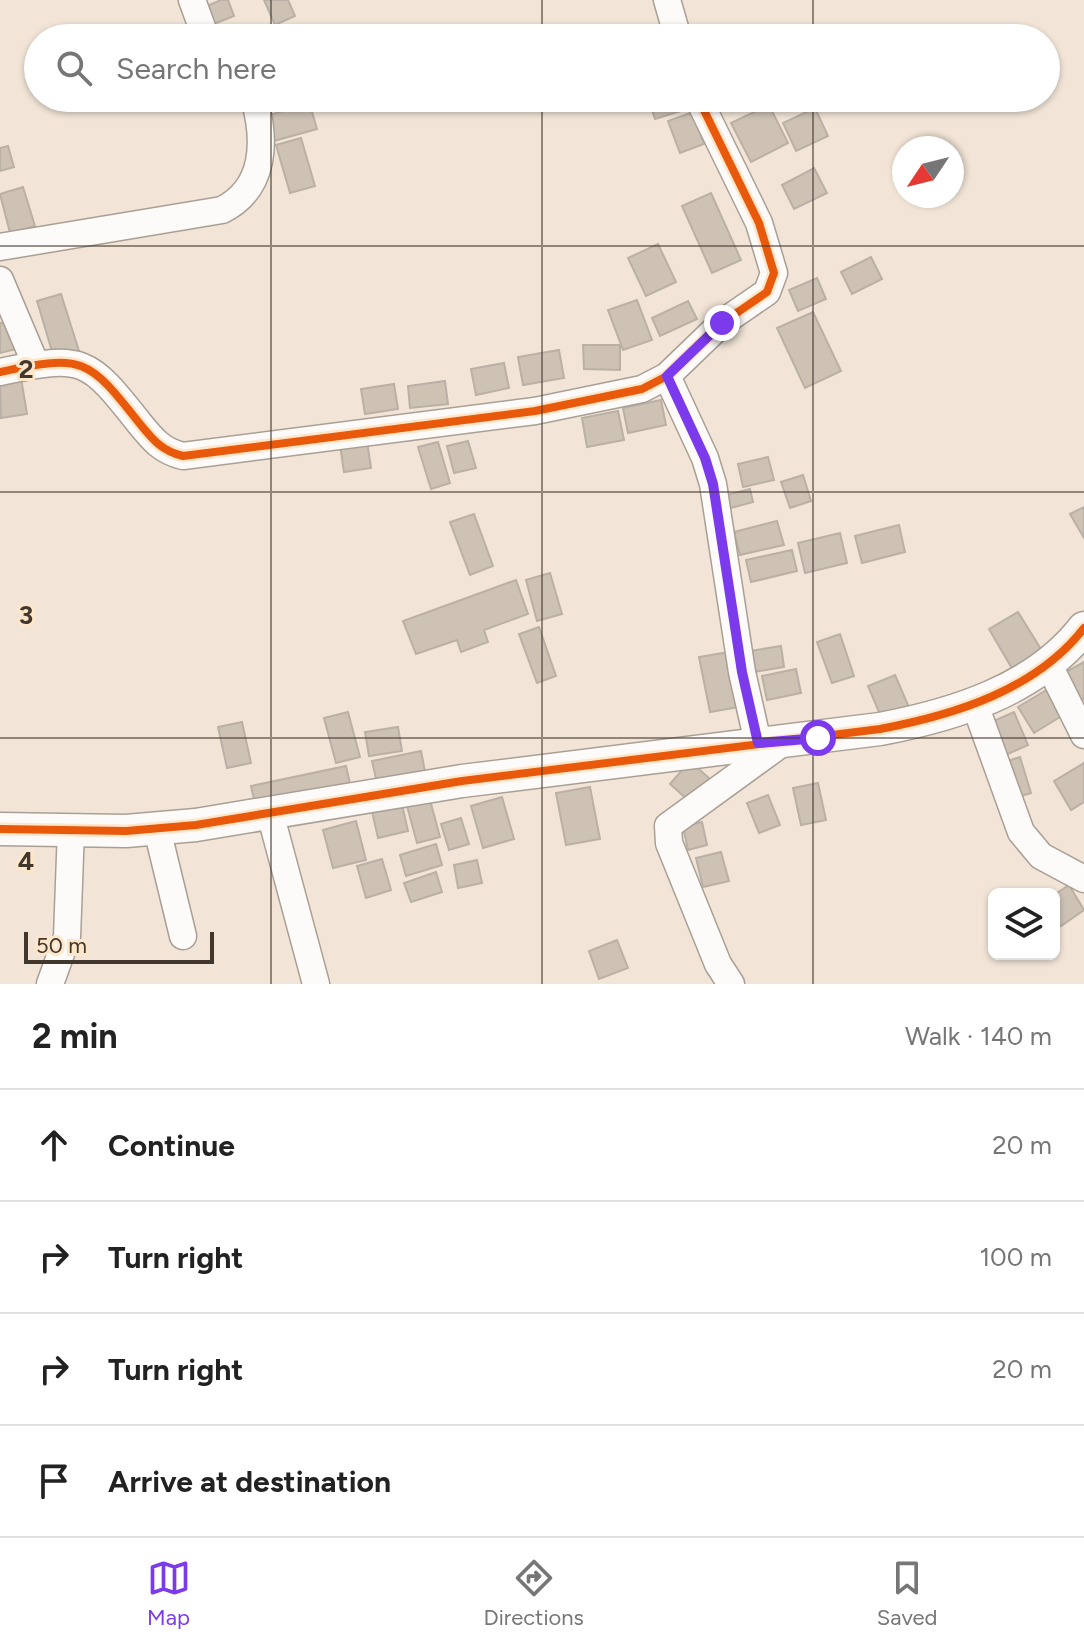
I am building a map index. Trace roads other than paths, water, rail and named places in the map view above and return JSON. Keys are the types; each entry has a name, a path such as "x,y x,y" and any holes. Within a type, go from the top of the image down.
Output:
{"street":[{"path":"192,0 201,24"},
{"path":"667,0 674,24"},
{"path":"0,247 222,210 237,202 249,190 264,139 257,112"},
{"path":"0,372 36,365 74,364 95,370 155,443 170,453 192,456 535,411 642,389 667,376 722,323 767,292 774,273 759,223 705,112"},
{"path":"0,280 36,365"},
{"path":"667,376 705,458 713,484 742,672 771,742"},
{"path":"0,829 157,829 462,781 922,721 1025,681 1049,665 1084,628"},
{"path":"1049,665 1084,735"},
{"path":"974,702 1021,832 1041,856 1084,879"},
{"path":"731,984 718,964 669,843 668,826 771,742"},
{"path":"270,813 316,984"},
{"path":"50,984 67,937 71,829"},
{"path":"157,829 183,936"}]}
